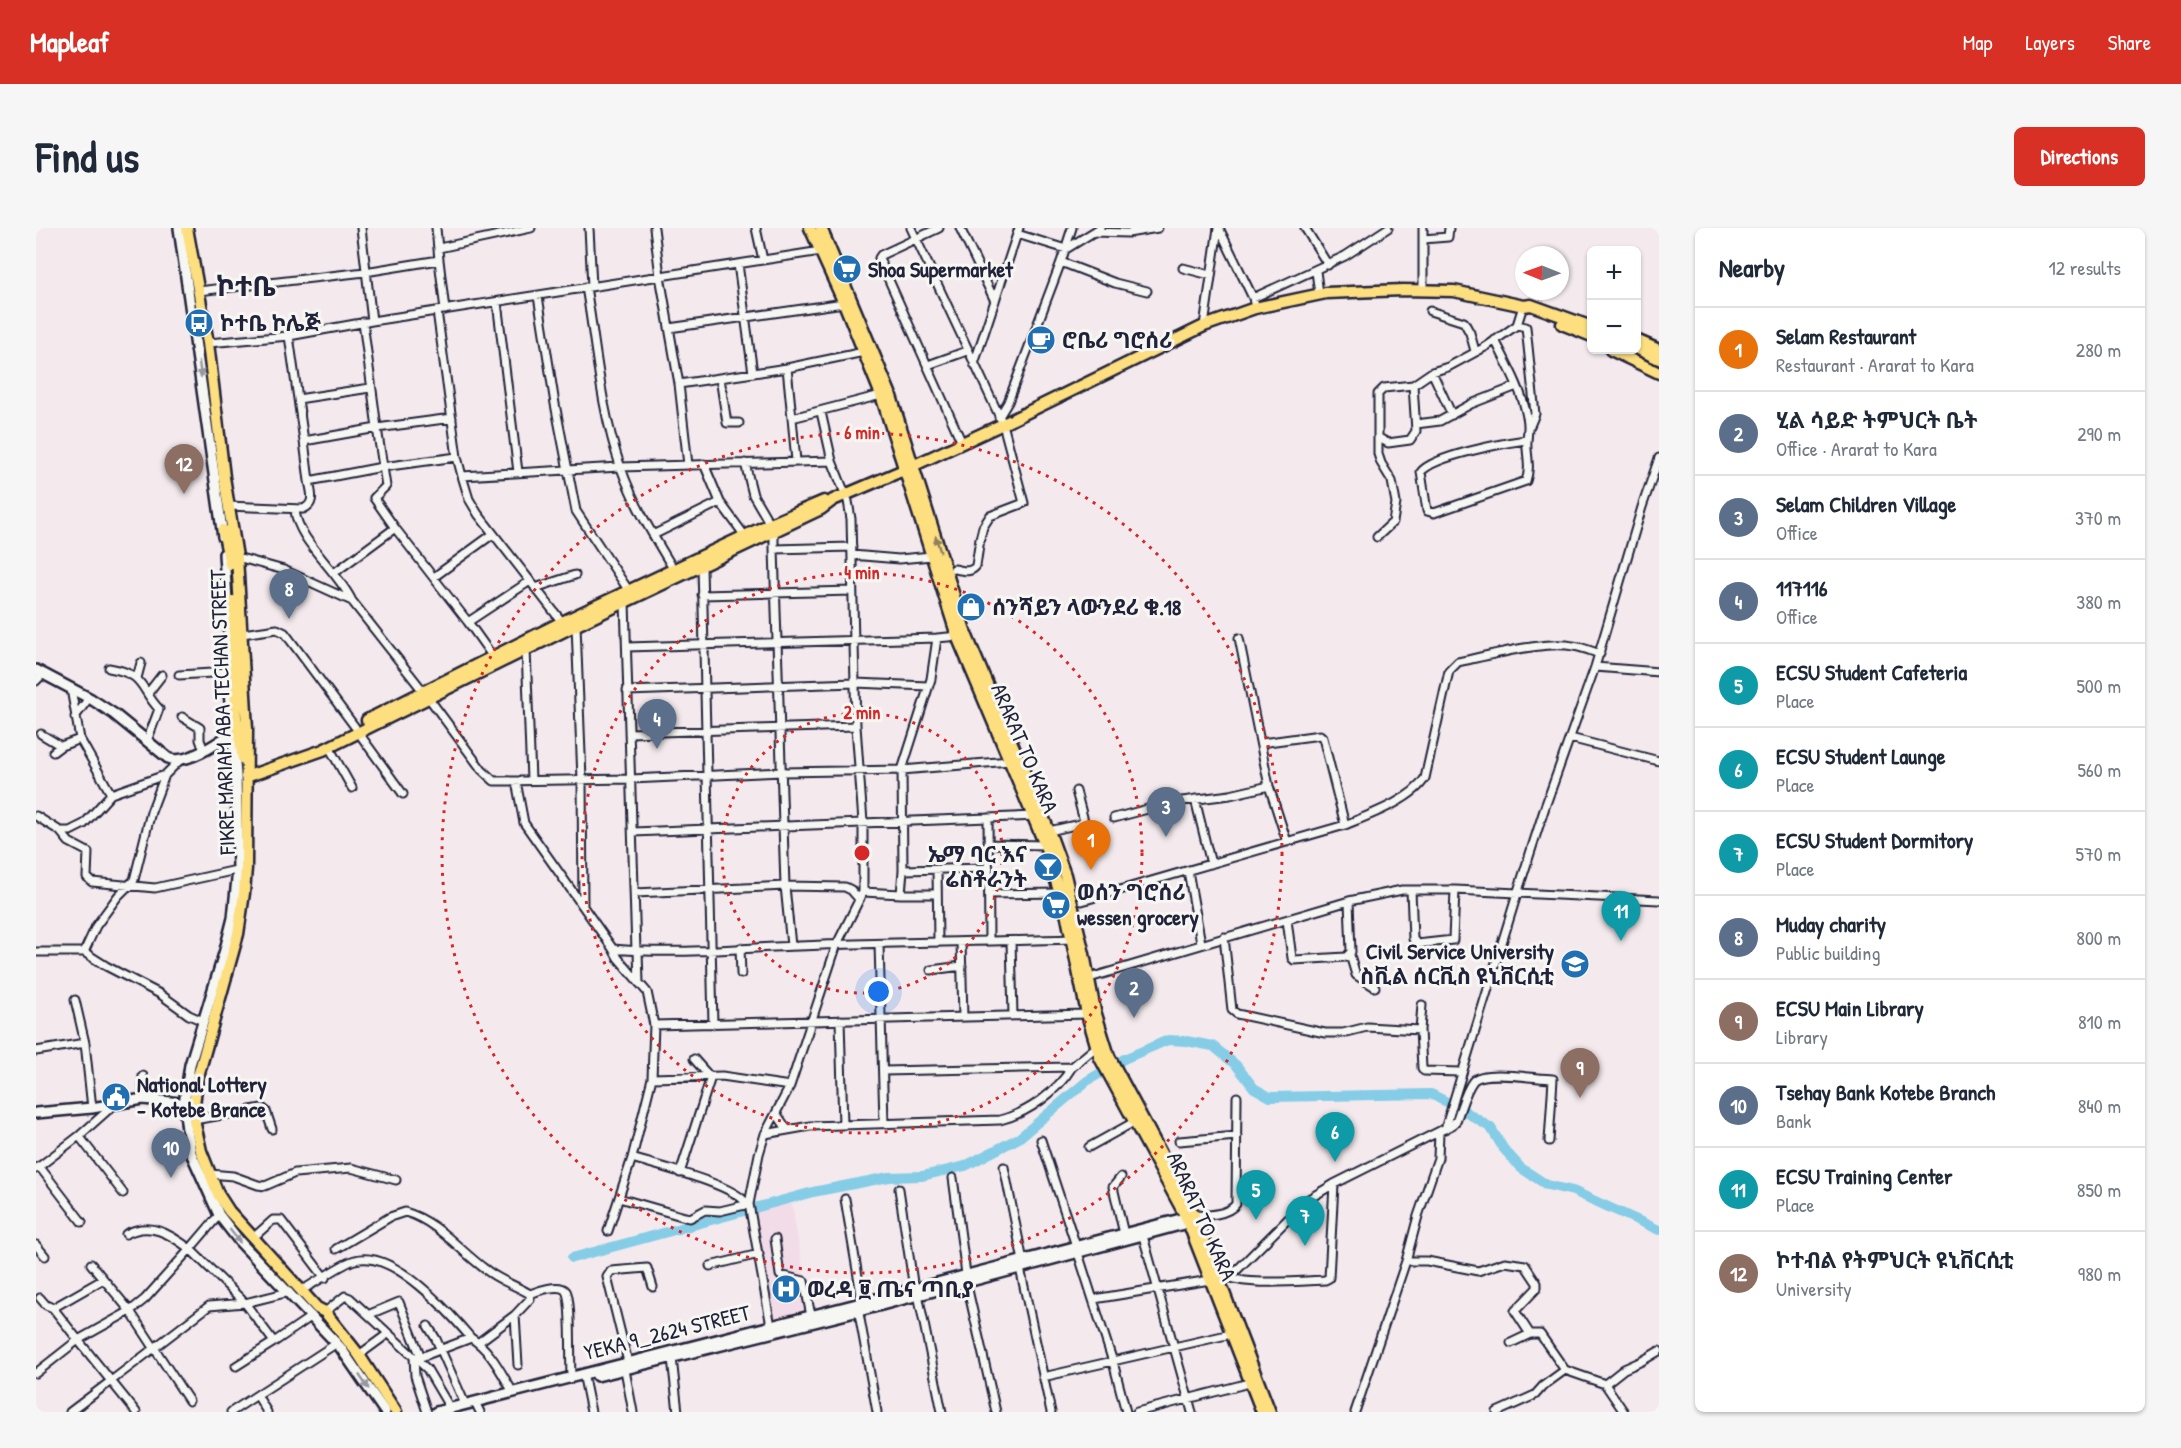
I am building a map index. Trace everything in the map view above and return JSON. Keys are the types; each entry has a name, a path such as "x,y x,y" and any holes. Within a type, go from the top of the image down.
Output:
{"main road":[{"name":"FIKRE MARIAM ABA TECHAN STREET","path":"187,228 208,343 228,506 237,557 247,729 238,934 189,1104 201,1151 218,1194 229,1211 317,1308 325,1312 359,1355 396,1412"},
{"name":"ARARAT TO KARA","path":"810,228 844,303 910,467 932,556 1010,761 1038,815 1049,831 1065,875 1084,980 1087,1014 1134,1122 1162,1161"},
{"name":"ARARAT TO KARA","path":"821,228 882,373 962,635"},
{"path":"426,694 526,649 562,622 745,536 820,509 833,500 962,442 1001,420 1254,303 1371,290 1454,291 1524,306 1530,305 1587,325"},
{"path":"1524,306 1529,311 1587,334"},
{"path":"1641,342 1659,350"},
{"path":"1641,350 1659,359"},
{"path":"1619,354 1659,373"},
{"path":"1631,354 1659,367"},
{"path":"223,530 230,557 236,718 246,773 329,747 493,657 576,625 702,566 772,527"},
{"name":"ARARAT TO KARA","path":"985,694 1038,815 1084,980 1100,1047"},
{"path":"307,755 320,744 357,730"},
{"name":"ARARAT TO KARA","path":"1112,1072 1194,1218 1220,1280 1255,1382 1262,1412"},
{"name":"ARARAT TO KARA","path":"1220,1280 1231,1334 1270,1412"}],"street":[{"path":"179,228 223,530 229,631 228,672 242,868 233,918 190,1065 191,1153 219,1215 240,1242 337,1343 385,1412"},
{"path":"187,228 192,228"},
{"path":"361,228 372,321"},
{"path":"436,228 445,310"},
{"path":"439,248 531,228"},
{"path":"589,228 589,287 611,434 620,468 635,503 674,570"},
{"path":"654,228 679,384 688,465"},
{"path":"756,228 764,260"},
{"path":"910,228 1001,420 1024,503 990,516 983,527 974,569 970,571 954,569"},
{"path":"939,228 880,255 879,258 962,442"},
{"path":"960,228 995,302"},
{"path":"1001,420 1072,228"},
{"path":"1066,249 1097,230 1128,234 1158,228"},
{"path":"1204,326 1219,228"},
{"path":"1219,228 1254,303 1328,265 1388,228"},
{"path":"1305,228 1328,265"},
{"path":"1423,228 1423,290"},
{"path":"1424,239 1448,237 1449,228"},
{"path":"974,363 1018,231 1066,249"},
{"path":"208,343 289,336 363,322 821,251"},
{"path":"198,291 365,272 439,260"},
{"path":"1061,262 1115,283 1147,291"},
{"path":"738,264 753,373"},
{"path":"1183,268 1210,275"},
{"path":"1316,271 1319,294"},
{"path":"538,296 555,404 576,511 629,591"},
{"path":"497,302 518,472"},
{"path":"669,328 844,303"},
{"path":"1377,537 1393,522 1396,503 1392,481 1378,454 1378,394 1384,388 1413,385 1432,372 1448,367 1495,340 1516,325 1524,306"},
{"path":"437,311 457,457 469,499 493,534 562,622"},
{"path":"1430,311 1464,322 1475,351"},
{"path":"363,322 385,488 374,498 493,657"},
{"path":"1516,325 1526,327 1535,414 1526,440 1529,466 1526,481 1434,513 1427,511 1421,472 1425,466 1467,452 1526,440"},
{"path":"228,506 295,510 309,507 312,502 289,336"},
{"path":"1495,340 1517,386 1529,428"},
{"path":"928,365 967,351"},
{"path":"679,384 787,368 864,352"},
{"path":"787,368 796,461"},
{"path":"1432,372 1452,414"},
{"path":"720,378 727,423 739,423"},
{"path":"1378,438 1388,443 1410,440 1416,431 1413,385"},
{"path":"1416,424 1440,421 1471,404 1517,386"},
{"path":"298,399 370,388"},
{"path":"792,418 881,395"},
{"path":"748,1206 765,1134 790,1086 837,944 861,895 863,822 856,726 850,507 832,460 821,412"},
{"path":"304,441 452,418"},
{"path":"309,481 382,467 457,457"},
{"path":"1355,1412 1407,1261 1418,1216 1438,1158 1442,1131 1516,894 1600,654 1642,507 1659,458"},
{"path":"462,476 832,460"},
{"path":"745,463 753,495 772,527 785,886 791,946"},
{"path":"704,464 720,501 745,536"},
{"path":"653,535 720,501"},
{"path":"295,510 298,525 352,601 488,777 494,781 902,770 1010,761"},
{"path":"334,573 395,528"},
{"path":"434,578 493,534"},
{"path":"774,549 852,551 899,559 932,556"},
{"path":"237,557 284,570 352,601"},
{"path":"702,566 702,644 713,1024"},
{"path":"535,588 576,575"},
{"path":"468,622 530,581"},
{"path":"702,595 852,591"},
{"path":"625,602 639,983"},
{"path":"576,625 582,780 583,906"},
{"path":"242,634 278,628 285,633 403,794"},
{"path":"627,647 937,638 962,635"},
{"path":"901,894 903,870 902,770 933,669 937,638"},
{"path":"1239,638 1269,786 1287,842"},
{"path":"1082,901 1345,825 1416,790 1425,778 1449,672 1458,662 1558,645 1571,645 1600,654"},
{"path":"526,649 531,780"},
{"path":"137,678 141,663"},
{"path":"1595,667 1659,672"},
{"path":"109,668 122,670 137,678 159,709 147,741"},
{"path":"36,681 40,672 71,689 114,714 168,758 179,760"},
{"path":"179,675 228,672"},
{"path":"148,693 162,675"},
{"path":"627,691 855,683 928,686"},
{"path":"71,689 80,739 111,794"},
{"path":"75,717 86,702"},
{"path":"182,717 200,728 200,740 204,750"},
{"path":"629,733 856,726"},
{"path":"84,952 98,922 117,896 134,880 148,821 165,775 179,760 218,744 232,733"},
{"path":"41,734 61,746"},
{"path":"1261,743 1320,735 1323,738 1345,825"},
{"path":"1570,738 1659,761"},
{"path":"52,752 80,739"},
{"path":"218,744 233,747"},
{"path":"329,747 352,788"},
{"path":"60,831 70,831 84,824 111,794 165,775"},
{"path":"516,781 524,823 618,958 650,998 654,1025 652,1078 632,1158 608,1231"},
{"path":"1114,818 1174,802 1230,795 1269,786"},
{"path":"1049,831 1084,821 1076,791"},
{"path":"1194,799 1211,864"},
{"path":"633,832 1038,815"},
{"path":"36,816 60,831 69,842 88,852 89,880 102,884 165,887 242,868"},
{"path":"988,818 989,941"},
{"path":"988,844 1045,845"},
{"path":"903,870 989,868"},
{"path":"937,869 938,942"},
{"path":"1188,871 1201,944"},
{"path":"635,893 785,886 845,887 861,895 936,894"},
{"path":"1411,890 1413,939 1417,944 1453,940 1455,890"},
{"path":"1084,980 1349,901 1411,890 1659,900"},
{"path":"989,894 1060,893"},
{"path":"1349,901 1350,955 1356,975 1375,987"},
{"path":"1287,920 1293,960 1350,955"},
{"path":"1224,937 1232,1010 1237,1014 1326,1033 1343,1033 1367,1027 1420,1030"},
{"path":"613,949 711,951 837,944 1072,939"},
{"path":"1011,941 1013,1016"},
{"path":"961,942 963,1017"},
{"path":"879,944 884,1123"},
{"path":"740,948 741,974"},
{"path":"36,952 84,952 122,975 152,989 189,1015 203,1021"},
{"path":"931,970 962,966"},
{"path":"75,1000 85,1043 92,1108"},
{"path":"1422,1005 1420,1030 1424,1071 1461,1072"},
{"path":"654,1025 1087,1014"},
{"path":"840,1020 843,1125"},
{"path":"36,1051 85,1043"},
{"path":"765,1134 788,1129 843,1125 1004,1119 1035,1104 1055,1088 1072,1067 1100,1047"},
{"path":"680,1173 709,1087 709,1076 694,1059"},
{"path":"883,1071 1072,1067"},
{"path":"143,1076 143,1099"},
{"path":"652,1078 709,1076 790,1086"},
{"path":"1220,1280 1301,1205 1334,1184 1442,1131 1456,1120 1472,1082 1480,1077 1553,1079 1549,1141"},
{"path":"1194,1218 1233,1209 1236,1204 1237,1096"},
{"path":"36,1113 92,1108 143,1099 189,1104"},
{"path":"82,1222 38,1168 117,1102"},
{"path":"194,1120 262,1108 266,1111 272,1129"},
{"path":"776,1113 788,1129"},
{"path":"1089,1147 1134,1122"},
{"path":"78,1136 123,1193"},
{"path":"1179,1140 1237,1136"},
{"path":"1041,1140 1094,1299 1126,1412"},
{"path":"632,1158 737,1194 748,1206 771,1326"},
{"path":"1004,1167 1051,1412"},
{"path":"210,1174 234,1176 265,1186 295,1173 351,1168 396,1180"},
{"path":"1121,1177 1113,1187 1124,1234"},
{"path":"952,1178 966,1278 996,1412"},
{"path":"1094,1299 1220,1280 1325,1280 1329,1278 1334,1184"},
{"path":"900,1189 916,1291 942,1412"},
{"path":"619,1198 690,1218 705,1210 720,1211 748,1206"},
{"path":"845,1199 877,1412"},
{"path":"336,1249 390,1217 405,1212 422,1218 494,1275 530,1294"},
{"path":"36,1373 78,1340 130,1311 144,1299 219,1215"},
{"name":"YEKA 9_2624 STREET","path":"1077,1249 1143,1236 1194,1218"},
{"path":"254,1237 273,1220 279,1219 324,1278"},
{"name":"YEKA 9_2624 STREET","path":"453,1410 465,1404 571,1376 672,1358 916,1291 1022,1265 1124,1234 1164,1227"},
{"path":"126,1234 141,1228 166,1232 190,1249 246,1303 274,1342"},
{"path":"1143,1236 1192,1412"},
{"path":"775,1239 780,1275 804,1281 811,1316"},
{"path":"36,1245 45,1256"},
{"path":"710,1266 759,1254"},
{"path":"302,1290 355,1260 374,1259 382,1262 402,1272 441,1305 471,1338 489,1353 513,1392"},
{"path":"1407,1261 1427,1261 1478,1271 1504,1262 1525,1265 1537,1283 1537,1288 1515,1311 1530,1334"},
{"path":"91,1264 130,1311 189,1401"},
{"path":"633,1412 607,1276 611,1271 647,1268 653,1287"},
{"path":"53,1308 102,1280"},
{"path":"530,1294 538,1290 558,1288 566,1292 571,1376"},
{"path":"70,1412 209,1306 246,1303 289,1292"},
{"path":"478,1342 515,1315 530,1299 530,1294"},
{"path":"325,1312 348,1296 418,1358 453,1410"},
{"path":"40,1298 46,1305 53,1308 136,1412"},
{"path":"370,1314 399,1302 418,1358 415,1376 428,1412"},
{"name":"YEKA 9_2624 STREET","path":"436,1412 479,1409 771,1326 860,1307"},
{"path":"515,1315 518,1365"},
{"path":"236,1366 312,1316"},
{"path":"428,1326 465,1404"},
{"path":"359,1355 389,1333"},
{"path":"1043,1377 1231,1334"},
{"path":"1511,1343 1530,1334 1539,1334 1565,1370 1605,1384 1624,1412"},
{"path":"418,1358 471,1338"},
{"path":"231,1412 337,1343"},
{"path":"1605,1384 1623,1369 1642,1362 1659,1351"},
{"path":"672,1358 678,1412"},
{"path":"1497,1412 1535,1395 1565,1370"},
{"path":"584,1378 591,1412"},
{"path":"1137,1412 1255,1382"},
{"path":"257,1395 267,1412"}],"shaded area":[{"name":"ወረዳ ፱ ጤና ጣቢያ","path":"791,1198 811,1316 771,1326 750,1209"}],"waterway":[{"path":"572,1258 813,1192 889,1177 922,1176 965,1166 1019,1138 1087,1081 1124,1059 1168,1040 1213,1046 1236,1065 1254,1088 1270,1097 1431,1094 1463,1110 1491,1128 1503,1148 1521,1168 1547,1185 1573,1191 1659,1230"}],"place":[{"name":"Shoa Supermarket","path":"847,269"},
{"name":"ኮተቤ ኮሌጅ","path":"199,323"},
{"name":"ሮቤሪ ግሮሰሪ","path":"1041,340"},
{"name":"ኮተብል የትምህርት ዩኒቨርሲቲ","path":"184,494"},
{"name":"ሰንሻይን ላውንደሪ ቁ.18","path":"971,607"},
{"name":"Muday charity","path":"289,619"},
{"name":"117116","path":"657,749"},
{"name":"Selam Children Village","path":"1166,837"},
{"name":"ኤማ ባር እና ሬስቶራንት","path":"1048,867"},
{"name":"Selam Restaurant","path":"1091,870"},
{"name":"ወሰን ግሮሰሪ wessen grocery","path":"1056,905"},
{"name":"ECSU Training Center","path":"1621,941"},
{"name":"Civil Service University ስቪል ሰርቪስ ዩኒቨርሲቲ","path":"1575,964"},
{"name":"ሂል ሳይድ ትምህርት ቤት","path":"1134,1018"},
{"name":"National Lottery - Kotebe Brance","path":"116,1097"},
{"name":"ECSU Main Library","path":"1580,1098"},
{"name":"ECSU Student Launge","path":"1335,1162"},
{"name":"Tsehay Bank Kotebe Branch","path":"171,1178"},
{"name":"ECSU Student Cafeteria","path":"1256,1220"},
{"name":"ECSU Student Dormitory","path":"1305,1246"},
{"name":"ወረዳ ፱ ጤና ጣቢያ","path":"786,1289"}],"district":[{"name":"ኮተቤ","path":"246,286"}]}
